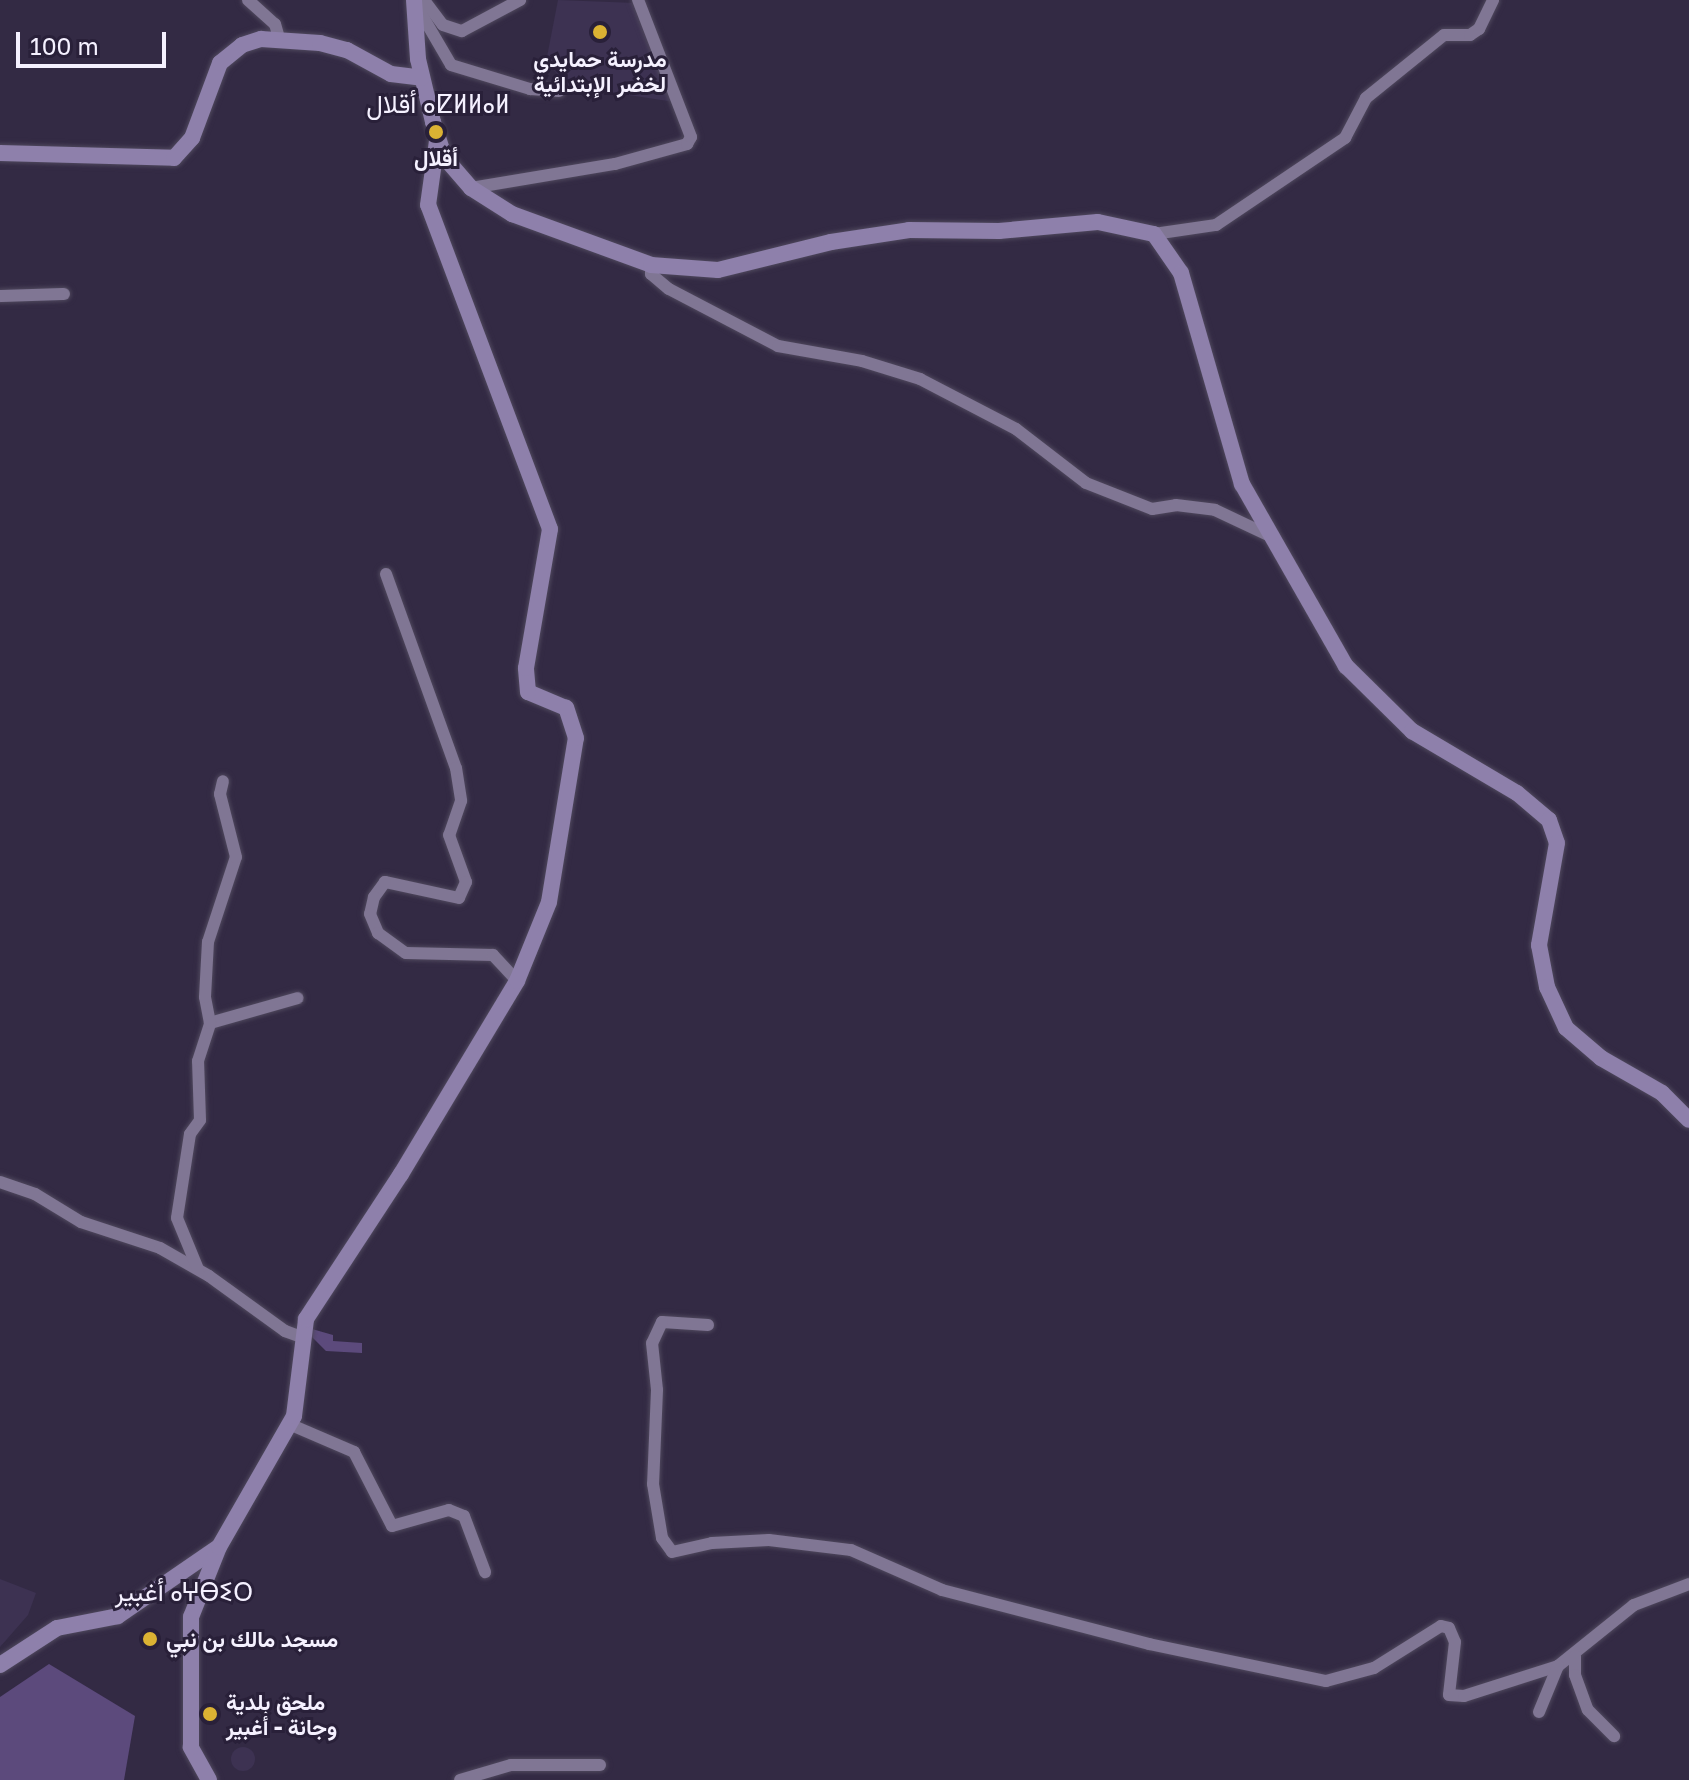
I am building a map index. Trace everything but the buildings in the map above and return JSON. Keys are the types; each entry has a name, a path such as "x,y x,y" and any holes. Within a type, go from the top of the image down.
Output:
{"street":[{"path":"248,0 275,24 279,38"},
{"path":"417,1 443,25 462,31 520,0"},
{"path":"471,188 615,164 687,144 691,137 638,0"},
{"path":"417,1 422,78 438,135 445,158 471,188 512,214 651,265 718,270 831,242 909,230 999,231 1098,222 1154,234 1216,225 1345,138 1366,98 1444,35 1470,35 1479,29 1493,0"},
{"path":"417,1 451,65 530,89 559,91"},
{"path":"0,153 174,158 184,153 228,53 252,42 279,38 333,46 391,74 422,78"},
{"path":"209,1780 191,1747 188,1633 219,1547 289,1424 306,1319 517,981 549,902 576,738 566,708 528,692 526,668 550,529 428,205 438,135"},
{"path":"1154,234 1181,273 1242,484 1346,666 1375,699 1412,731 1517,793 1549,820 1557,843 1539,945 1547,987 1566,1028 1601,1058 1662,1093 1689,1120"},
{"path":"651,265 651,274 669,289 778,346 862,361 920,379 1016,429 1086,483 1152,509 1176,505 1215,510 1273,538"},
{"path":"0,296 64,294"},
{"path":"386,574 456,768 461,801 449,835 466,882 459,898 385,882 374,897 370,914 378,933 406,953 493,955 517,981"},
{"path":"198,1269 177,1218 190,1134 200,1120 198,1061 210,1023 205,997 208,942 236,857 220,794 223,781"},
{"path":"210,1023 298,998"},
{"path":"0,1182 35,1194 81,1222 160,1248 198,1269 285,1331 304,1338"},
{"path":"708,1325 662,1322 652,1343 657,1402 653,1484 662,1538 672,1552 712,1543 769,1540 851,1550 942,1590 1149,1644 1326,1681 1374,1668 1441,1626 1449,1628 1455,1642 1449,1695 1490,1692 1558,1666 1575,1656 1634,1605 1689,1584"},
{"path":"289,1424 354,1452 392,1526 449,1510 464,1516 485,1572"},
{"path":"0,1665 57,1628 116,1617 219,1547"},
{"path":"1575,1656 1575,1675 1588,1710 1614,1736"},
{"path":"1539,1712 1558,1666"},
{"path":"460,1780 511,1765 600,1765"}],"shaded area":[{"name":"مدرسة حمايدي لخضر الإبتدائية","path":"558,0 636,3 674,102 570,86 546,62"},
{"path":"312,1329 333,1335 333,1341 362,1343 362,1353 326,1351 311,1336"},
{"path":"0,1579 36,1593 28,1615 0,1647"},
{"path":"49,1664 135,1716 124,1780 0,1780 0,1697"},
{"path":"243,1747 252,1750 255,1759 252,1768 243,1771 234,1768 231,1759 234,1750"}],"place":[{"name":"مدرسة حمايدي لخضر الإبتدائية","path":"600,32"},
{"name":"أقلال","path":"436,132"},
{"name":"مسجد مالك بن نبي","path":"150,1639"},
{"name":"ملحق بلدية وجانة - أغبير","path":"210,1714"}],"district":[{"name":"أقلال ⴰⵇⵍⵍⴰⵍ","path":"438,104"},
{"name":"أغبير ⴰⵖⴱⵉⵔ","path":"184,1592"}]}
